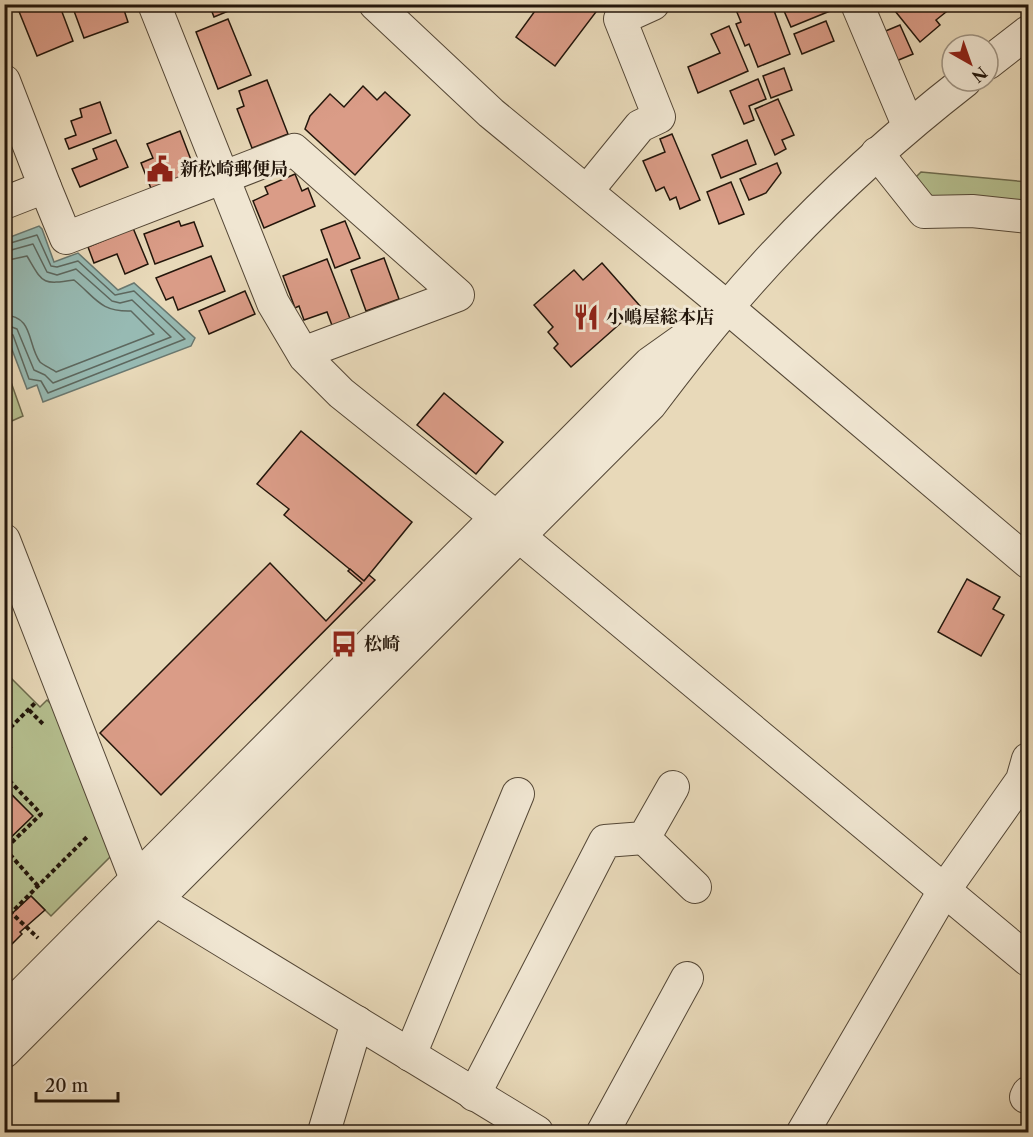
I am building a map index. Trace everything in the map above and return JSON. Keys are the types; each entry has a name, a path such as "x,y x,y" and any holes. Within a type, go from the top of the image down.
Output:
{"street":[{"path":"154,4 273,303 303,353 341,393 507,526 1029,960"},
{"path":"375,4 491,113 727,307 1029,562"},
{"path":"587,191 640,126 659,117 620,19 653,4"},
{"path":"856,4 908,125"},
{"path":"1000,54 1029,32"},
{"path":"4,81 66,238 294,150 458,295 303,353"},
{"path":"4,1052 146,890 507,526 650,405 727,307 806,222 908,125 949,93"},
{"path":"877,153 924,212 972,211 1029,217"},
{"path":"4,203 45,187"},
{"path":"4,540 11,583 146,890 537,1132"},
{"path":"803,1132 945,890 1022,780 1029,759"},
{"path":"644,838 673,787"},
{"path":"410,1055 518,794"},
{"path":"474,1095 605,841 644,838 695,886"},
{"path":"4,1012 146,890"},
{"path":"603,1132 687,978"},
{"path":"324,1132 357,1022"}],"path":[{"path":"4,756 11,746 5,733 36,703"},
{"path":"29,710 46,728"},
{"path":"4,775 41,814 5,849 38,886"},
{"path":"4,920 91,833"},
{"path":"4,906 38,938"}],"green space":[{"path":"921,172 1028,182 1028,206 930,199 913,180"},
{"path":"5,365 23,416 4,424"},
{"path":"4,671 40,707 47,700 58,711 113,854 51,916 31,896 5,922 5,843 32,816 5,787"}],"water":[{"path":"39,226 54,262 78,253 118,290 134,283 195,338 191,346 43,402 37,385 27,389 5,331 5,239"}],"building":[{"path":"16,4 59,4 73,41 37,56"},
{"path":"91,4 122,4 128,22 84,38 74,11"},
{"path":"209,4 245,4 214,17"},
{"path":"540,4 594,4 599,8 555,66 516,37"},
{"path":"751,4 761,4 763,11 773,8 790,54 758,67 749,44 745,46 736,24 741,22 736,10"},
{"path":"781,4 827,4 830,11 791,27"},
{"path":"893,4 956,4 936,20 940,25 920,42 891,6"},
{"path":"956,4 969,4 961,11"},
{"path":"228,19 251,75 218,89 196,32"},
{"path":"826,21 834,41 802,54 794,34"},
{"path":"900,25 913,54 889,64 876,35"},
{"path":"729,26 748,71 698,93 688,67 720,53 711,34"},
{"path":"784,68 792,90 771,98 763,76"},
{"path":"758,79 766,99 749,106 754,120 744,124 730,91"},
{"path":"267,80 288,134 252,148 237,109 244,106 239,91"},
{"path":"363,86 377,100 385,92 410,115 355,175 305,129 310,116 330,94 344,107"},
{"path":"778,99 794,135 782,140 786,149 775,155 755,109"},
{"path":"100,102 111,133 69,149 65,139 76,135 71,121 82,117 80,109"},
{"path":"180,131 196,173 152,191 141,163 153,158 147,144"},
{"path":"672,134 700,200 680,209 676,197 670,200 664,187 656,191 643,161 665,152 660,139"},
{"path":"116,140 128,167 80,187 72,169 97,159 93,149"},
{"path":"747,140 756,164 721,178 712,155"},
{"path":"777,163 781,173 766,193 749,200 740,179"},
{"path":"295,174 302,191 308,188 315,206 264,228 253,201 268,194 265,187"},
{"path":"731,182 744,214 719,224 707,192"},
{"path":"179,221 181,226 194,222 203,246 155,264 144,234"},
{"path":"345,221 360,258 335,268 321,230"},
{"path":"133,228 148,264 125,274 117,254 94,263 88,247"},
{"path":"211,256 225,291 178,310 173,297 166,300 156,278"},
{"path":"384,258 399,299 366,311 351,270"},
{"path":"327,259 351,321 333,328 327,312 304,320 299,306 295,308 283,276"},
{"name":"小嶋屋総本店","path":"602,263 640,306 571,367 554,348 558,344 548,332 553,327 534,305 574,270 583,280"},
{"path":"245,291 255,314 209,334 199,311"},
{"path":"444,393 503,442 476,474 417,425"},
{"path":"301,431 412,522 364,581 284,515 289,509 257,484"},
{"path":"270,563 326,621 362,583 348,571 350,569 364,581 369,575 375,580 161,795 100,733"},
{"path":"967,579 1000,597 993,609 1004,615 981,656 938,632"},
{"path":"4,787 33,816 4,844"},
{"path":"31,896 45,910 20,932 22,934 10,946 4,940 4,921"}],"place":[{"name":"新松崎郵便局","path":"160,169"},
{"name":"小嶋屋総本店","path":"586,317"},
{"name":"松崎","path":"344,644"}]}
